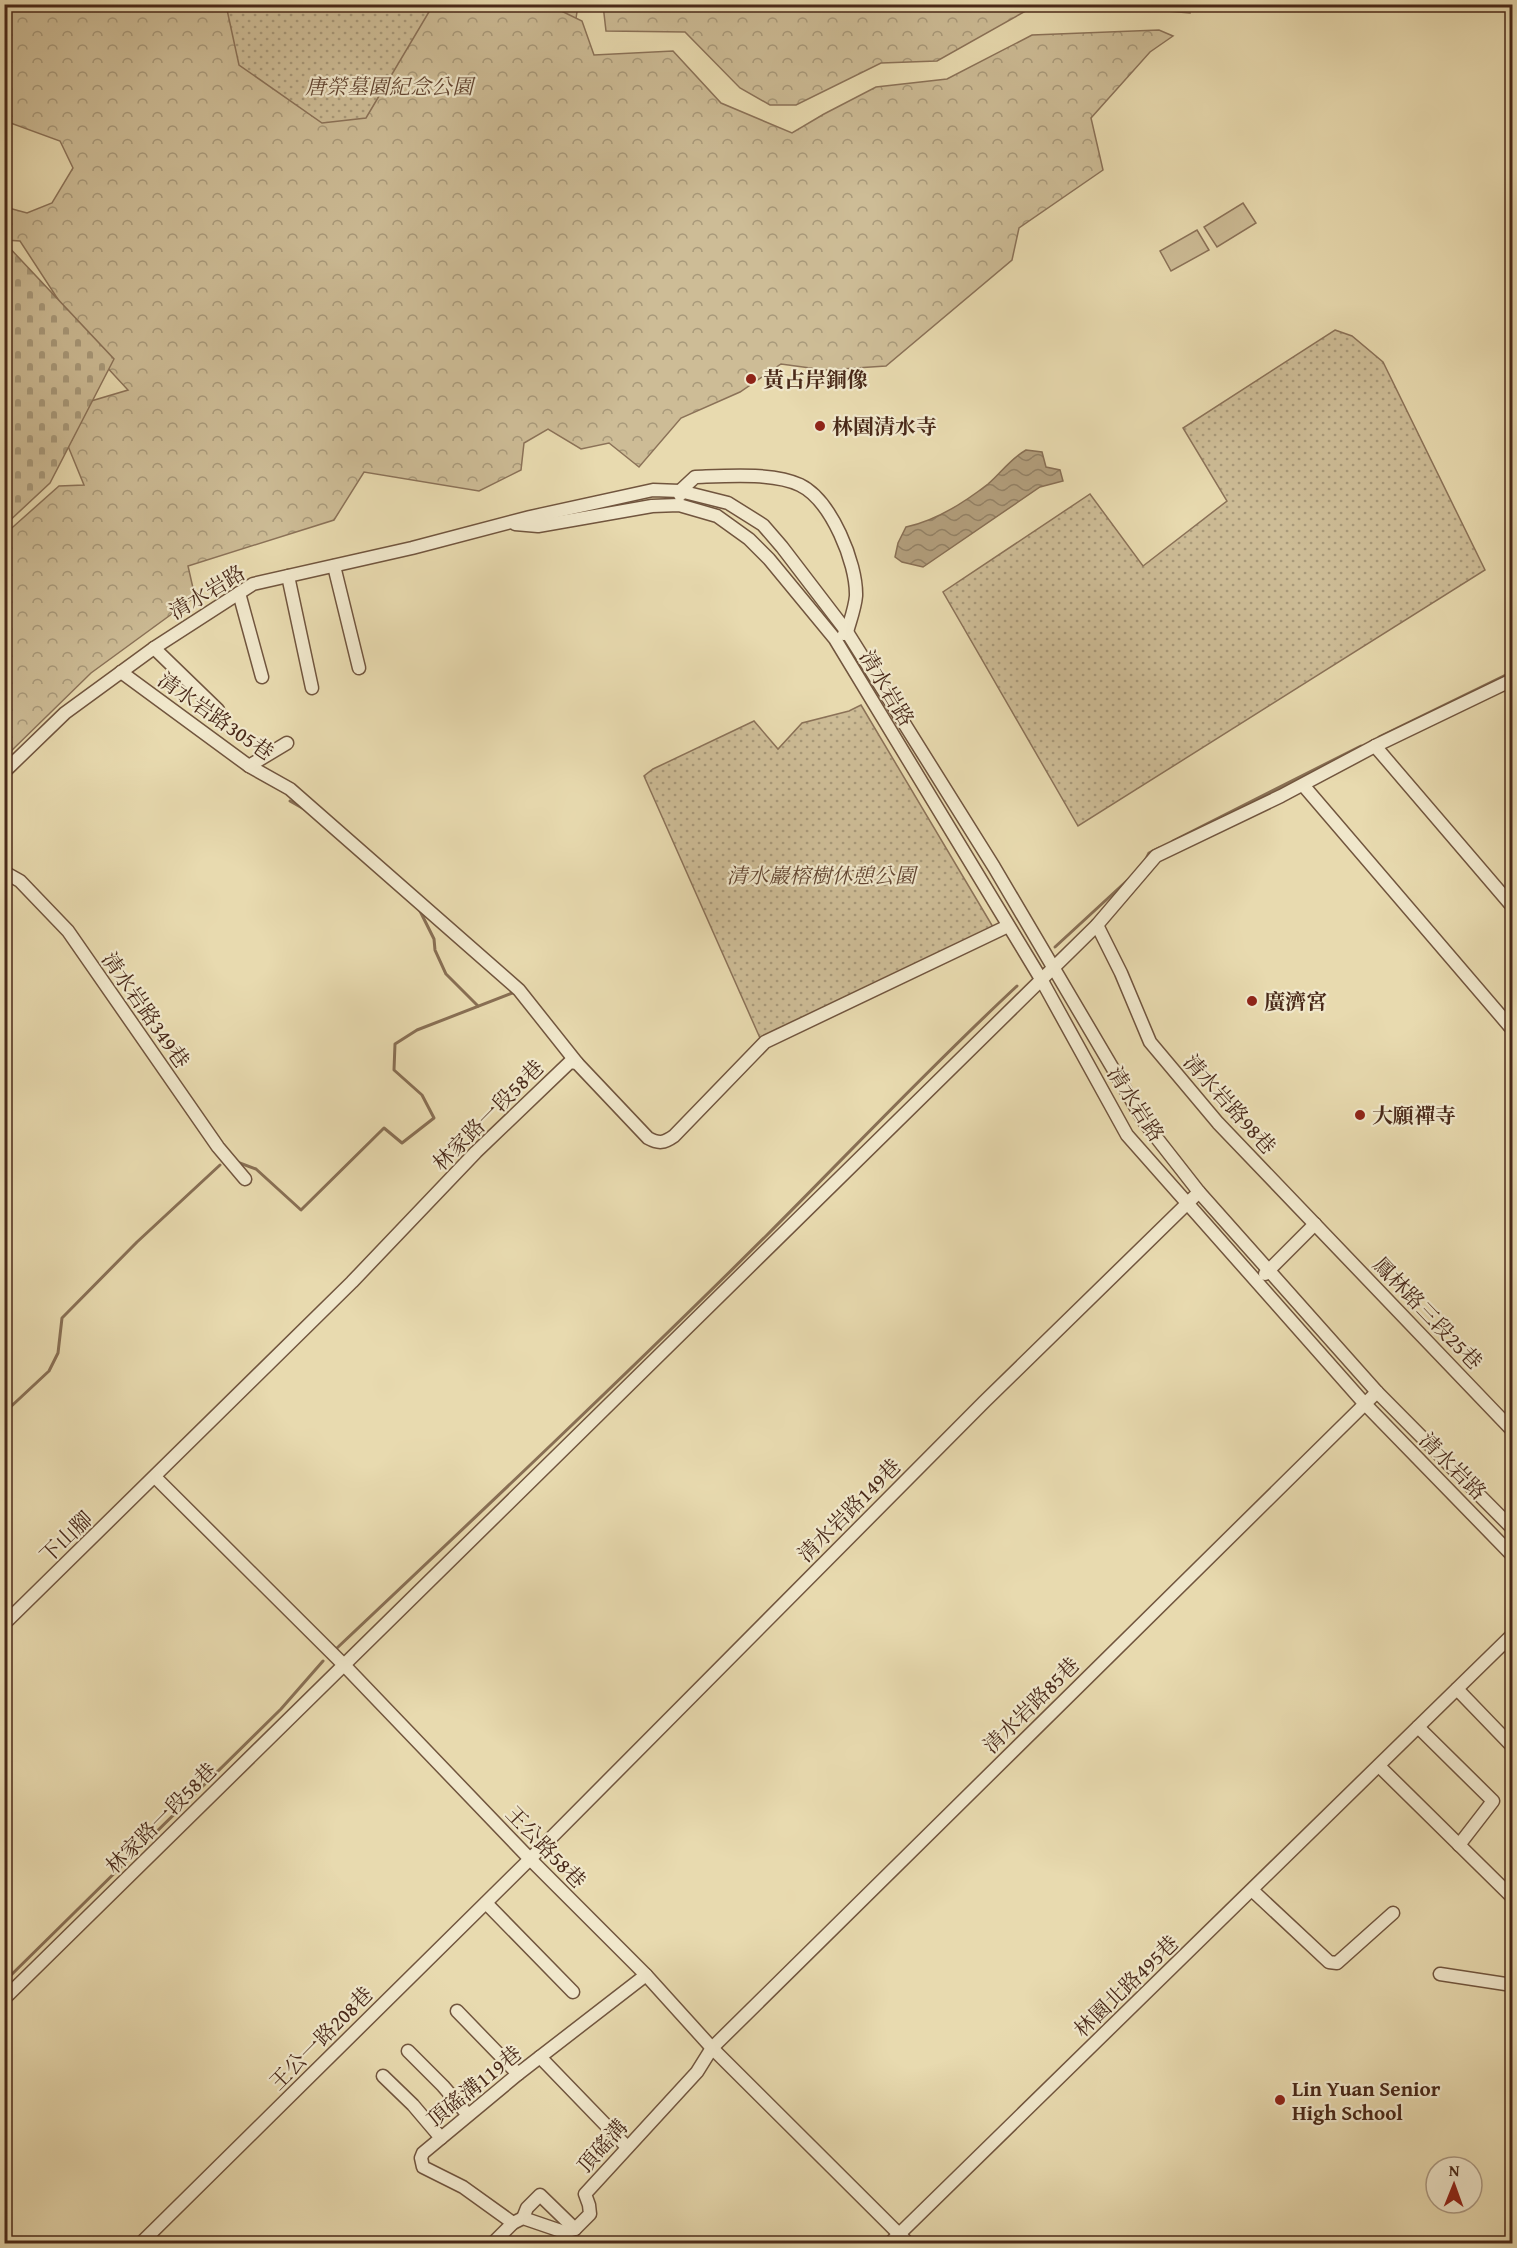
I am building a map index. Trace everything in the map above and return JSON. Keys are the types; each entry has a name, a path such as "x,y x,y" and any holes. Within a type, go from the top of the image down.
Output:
{"street":[{"name":"清水岩路","path":"681,491 695,477 746,476 798,484 814,494 844,542 853,572 856,597 847,632 835,639"},
{"name":"清水岩路","path":"4,772 65,713 154,648 252,584 653,490 681,491 728,503 763,525 825,601 847,632 1054,966 1145,1123 1199,1192 1377,1392 1512,1528"},
{"path":"679,505 681,491"},
{"name":"清水岩路","path":"508,524 538,526 652,506 679,505 717,516 749,539 835,639 1041,979 1127,1135 1364,1403 1512,1555"},
{"path":"334,566 359,668"},
{"path":"288,576 312,688"},
{"path":"239,593 262,677"},
{"path":"154,648 219,710"},
{"name":"清水岩路305巷","path":"121,672 249,766 290,789 519,990 577,1063"},
{"name":"林家路一段58巷","path":"4,1999 1097,925 1156,856 1512,680"},
{"path":"249,766 287,742"},
{"path":"1375,746 1512,906"},
{"path":"1303,785 1512,1029"},
{"name":"清水岩路349巷","path":"4,872 20,882 68,931 218,1147 245,1179"},
{"name":"清水岩路98巷","path":"1097,925 1121,973 1150,1042 1218,1123 1315,1224"},
{"name":"林家路一段58巷","path":"155,1477 352,1282 476,1152 570,1062 577,1063 648,1138 656,1143 665,1143 765,1042 1008,926"},
{"name":"清水岩路149巷","path":"530,1859 984,1402 1199,1192"},
{"path":"1257,1282 1315,1224"},
{"name":"鳳林路三段25巷","path":"1315,1224 1512,1430"},
{"name":"清水岩路85巷","path":"712,2048 1377,1392"},
{"name":"王公路58巷","path":"155,1477 344,1665 645,1975 712,2048 909,2244"},
{"name":"下山腳","path":"4,1624 155,1477"},
{"name":"林園北路495巷","path":"888,2244 1512,1635"},
{"path":"1458,1689 1512,1746"},
{"path":"1418,1727 1494,1801 1459,1845"},
{"path":"1379,1766 1512,1897"},
{"name":"王公一路208巷","path":"140,2244 530,1859"},
{"path":"1252,1890 1329,1962 1337,1963 1393,1913"},
{"path":"486,1903 573,1992"},
{"path":"1440,1974 1512,1985"},
{"name":"頂磘溝119巷","path":"518,2221 453,2181 423,2167 421,2158 423,2153 518,2074 645,1975"},
{"path":"457,2011 518,2074"},
{"name":"頂磘溝","path":"575,2229 590,2214 590,2205 585,2194 697,2072 712,2048"},
{"path":"408,2051 468,2115"},
{"path":"540,2057 627,2147"},
{"path":"382,2076 413,2105 441,2138"},
{"path":"492,2244 518,2221 540,2195 575,2229"},
{"path":"518,2221 564,2232 575,2229"}],"green space":[{"path":"603,4 1058,5 1031,8 937,61 881,63 796,105 770,105 740,88 685,32 606,31"},
{"path":"5,5 226,5 239,65 322,123 366,118 433,5 549,5 582,21 594,55 673,51 721,103 792,133 876,87 947,79 1032,35 1159,30 1173,36 1150,52 1091,118 1103,170 1019,228 1012,260 886,366 825,370 781,364 740,392 681,418 639,467 609,443 581,449 548,429 524,443 521,470 479,491 364,472 334,520 188,566 195,597 91,673 5,757 5,534 59,486 84,485 54,412 128,390 91,350 20,241 5,240 5,207 27,213 52,203 73,168 60,141 5,121"},
{"name":"唐榮墓園紀念公園","path":"158,5 578,5 571,52 377,177"},
{"path":"1092,5 1190,5 1190,13"},
{"path":"1243,203 1256,223 1217,247 1204,227"},
{"path":"1197,230 1209,250 1171,271 1160,251"},
{"path":"5,243 114,359 50,483 5,525"},
{"path":"1335,330 1352,336 1383,362 1485,570 1078,826 943,592 1090,494 1143,566 1227,501 1183,428"},
{"name":"清水巖榕樹休憩公園","path":"861,705 993,927 760,1038 644,776 653,769 754,721 778,749 802,723 849,711"}],"water":[{"path":"1026,450 1042,452 1046,467 1060,470 1063,481 1040,487 923,567 902,562 895,557 898,543 906,527 939,516 960,504 988,484"}],"waterway":[{"path":"1379,737 1512,672"},
{"path":"1173,841 1361,746"},
{"path":"290,801 304,809"},
{"path":"1145,861 1149,853 1159,848"},
{"path":"1055,947 1131,877"},
{"path":"419,909 434,939 435,950 446,974 478,1006"},
{"path":"337,1648 661,1339 1017,986"},
{"path":"237,1162 256,1169 301,1210 384,1128 402,1143 434,1118 422,1095 394,1070 395,1044 417,1030 515,992"},
{"path":"4,1413 49,1371 58,1353 62,1318 137,1242 220,1165"},
{"path":"4,1982 281,1709 323,1661"}],"place":[{"name":"黃占岸銅像","path":"751,379"},
{"name":"林園清水寺","path":"820,426"},
{"name":"廣濟宮","path":"1252,1001"},
{"name":"大願禪寺","path":"1360,1115"},
{"name":"Lin Yuan Senior High School","path":"1280,2100"}]}
